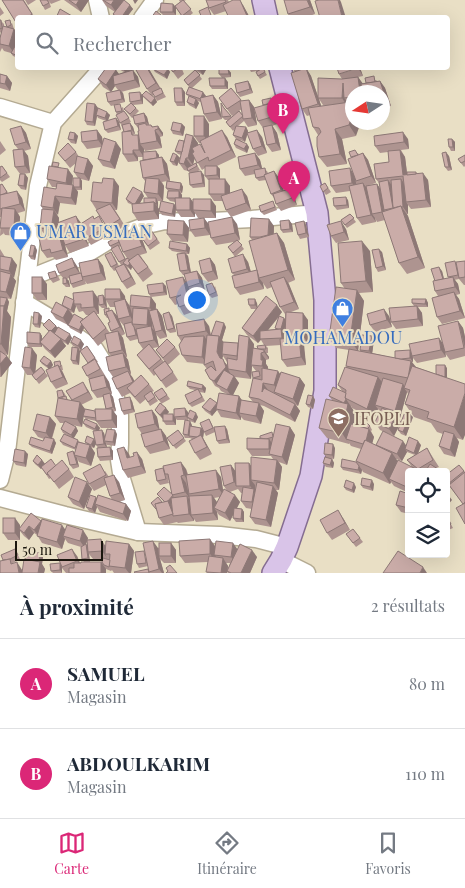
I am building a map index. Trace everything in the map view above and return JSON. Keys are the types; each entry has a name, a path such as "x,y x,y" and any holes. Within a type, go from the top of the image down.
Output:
{"main road":[{"path":"263,0 266,15"},
{"path":"280,560 311,476 325,391 326,300 317,213 281,70"}],"street":[{"path":"97,0 100,15"},
{"path":"144,15 155,0"},
{"path":"0,480 7,452 4,440 24,302 38,186 53,123 100,70"},
{"path":"0,107 53,123"},
{"path":"27,279 82,257 115,237 147,225 165,221 192,222 252,219 317,213"},
{"path":"24,302 49,317 95,350 105,365 114,389 120,416 119,460 122,478 138,532"},
{"path":"0,498 138,532 220,535 256,540 280,560 304,572"}],"building":[{"path":"2,0 23,0 32,14 15,15 15,21"},
{"path":"40,0 47,0 49,3 43,6"},
{"path":"69,0 79,0 76,5"},
{"path":"103,0 114,0 111,5"},
{"path":"124,0 130,5 123,15 113,14"},
{"path":"183,0 191,9 181,15 175,6"},
{"path":"206,0 225,0 226,2 209,8"},
{"path":"233,0 240,0 247,15 228,15 223,5"},
{"path":"284,0 307,0 310,7 288,14"},
{"path":"338,0 342,15 319,15 315,1"},
{"path":"161,3 173,4 173,12 160,12"},
{"path":"208,7 211,15 201,15 199,11"},
{"path":"60,9 70,15 57,15"},
{"path":"156,11 161,15 153,15"},
{"path":"10,20 11,25 7,27 5,21"},
{"path":"3,26 14,29 9,46 0,44"},
{"path":"15,46 15,55 11,53"},
{"path":"105,70 116,70 106,85 98,79"},
{"path":"133,70 135,80 114,85 113,76"},
{"path":"136,70 148,70 156,83 147,89"},
{"path":"155,70 167,70 164,75"},
{"path":"195,70 200,75 188,85 184,80"},
{"path":"219,70 228,70 229,74 219,74"},
{"path":"264,70 265,72 258,76 256,72"},
{"path":"307,70 318,104 302,109 291,73"},
{"path":"338,70 352,70 339,74"},
{"path":"0,74 7,76 5,84 0,83"},
{"path":"374,76 375,82 366,83 365,78"},
{"path":"358,77 359,85 345,85 345,98 343,83 342,98 318,98 318,78 342,79"},
{"path":"209,78 225,78 225,86 210,86"},
{"path":"248,81 250,89 237,93 235,84"},
{"path":"380,81 381,85 361,85"},
{"path":"189,87 203,92 201,99 186,94"},
{"path":"161,88 163,93 155,97 152,92"},
{"path":"174,88 182,88 183,102 175,102"},
{"path":"231,88 241,100 227,109 219,98"},
{"path":"120,90 122,99 108,102 106,93"},
{"path":"146,91 155,98 151,103 142,95"},
{"path":"140,92 141,100 130,102 129,93"},
{"path":"213,95 217,112 204,114 200,98"},
{"path":"189,96 196,99 194,105 187,102"},
{"path":"271,98 272,103 263,105 262,100"},
{"path":"249,100 252,118 243,119 240,101"},
{"path":"87,103 95,104 93,122 85,121"},
{"path":"131,103 136,108 130,114 124,109"},
{"path":"221,103 224,108 231,116 222,117"},
{"path":"272,103 275,116 258,121 254,108"},
{"path":"345,103 345,126 335,129 340,154 319,157 317,137 321,132 319,128 313,127 308,108"},
{"path":"120,104 122,111 116,112 114,105"},
{"path":"98,108 107,112 105,118 96,115"},
{"path":"124,111 129,118 120,123 116,115"},
{"path":"239,111 243,116 230,127 226,122"},
{"path":"144,113 146,122 135,124 133,116"},
{"path":"194,116 204,116 204,136 194,136"},
{"path":"116,118 118,126 105,130 103,122"},
{"path":"173,122 182,124 180,132 171,130"},
{"path":"130,123 132,130 124,132 122,125"},
{"path":"146,123 146,125 151,125 152,127 158,126 158,129 155,130 157,141 140,144 138,125"},
{"path":"272,125 276,143 267,145 263,127"},
{"path":"21,126 26,142 15,145 10,129"},
{"path":"236,126 246,127 242,138 233,135"},
{"path":"97,130 98,140 82,142 81,132"},
{"path":"222,130 231,150 209,161 208,157 197,163 192,153 194,152 192,148 200,144 205,153 200,141"},
{"path":"257,130 262,146 253,149 247,133"},
{"path":"131,131 132,135 138,135 139,150 133,150 133,154 123,154 122,132"},
{"path":"70,132 75,133 74,140 68,139"},
{"path":"403,132 404,142 375,146 374,136"},
{"path":"186,134 193,136 188,158 186,158 184,164 179,163"},
{"path":"104,138 116,142 110,162 98,159"},
{"path":"236,139 247,144 244,149 234,144"},
{"path":"448,139 452,139 453,147 449,147"},
{"path":"179,140 184,141 182,152 175,151"},
{"path":"68,143 76,152 65,161 58,153"},
{"path":"23,149 25,166 15,167 13,150"},
{"path":"355,150 358,155 351,157 349,152"},
{"path":"400,150 403,175 423,173 426,200 406,202 403,176 376,179 374,164 389,162 388,151"},
{"path":"156,151 157,158 143,160 143,152"},
{"path":"446,152 449,167 445,167 442,153"},
{"path":"173,153 177,155 174,162 170,161"},
{"path":"255,153 258,165 240,169 238,157"},
{"path":"363,153 371,176 356,181 348,159"},
{"path":"465,155 465,161 461,163 458,159"},
{"path":"77,156 88,159 84,174 74,172"},
{"path":"162,157 165,174 143,178 140,161"},
{"path":"53,162 59,163 58,167 52,166"},
{"path":"196,163 197,166 188,171 187,168"},
{"path":"2,166 7,173 0,178 0,167"},
{"path":"49,166 68,169 66,183 47,179"},
{"path":"205,166 217,166 217,175 205,176"},
{"path":"265,168 265,176 256,178 254,170"},
{"path":"350,168 352,183 331,186 329,171"},
{"path":"201,171 203,183 190,185 189,173"},
{"path":"274,171 281,190 271,194 264,175"},
{"path":"407,172 416,172 416,174 407,175"},
{"path":"20,174 25,174 24,186 18,185"},
{"path":"73,178 80,178 80,187 74,187"},
{"path":"103,178 114,179 112,203 91,201 93,182 102,183"},
{"path":"146,178 159,179 158,194 144,192"},
{"path":"209,179 225,179 225,194 209,194"},
{"path":"401,179 403,207 393,208 391,180"},
{"path":"388,180 393,208 384,210 379,182"},
{"path":"167,181 181,183 180,190 166,188"},
{"path":"57,183 73,185 71,198 55,196 53,208 41,206 44,187 56,189"},
{"path":"325,183 328,188 323,192 320,186"},
{"path":"363,183 371,215 357,218 349,186"},
{"path":"2,184 7,192 0,195 0,185"},
{"path":"377,184 382,212 372,214 366,186"},
{"path":"133,187 142,192 135,204 126,199"},
{"path":"242,189 246,203 226,210 221,196"},
{"path":"289,189 292,198 276,204 273,194"},
{"path":"17,191 20,204 0,209 0,195"},
{"path":"168,191 179,191 179,198 167,198"},
{"path":"346,197 347,205 334,206 333,198"},
{"path":"144,198 156,198 156,204 154,202 144,203"},
{"path":"175,198 190,198 190,210 176,210"},
{"path":"193,199 211,199 211,211 193,210"},
{"path":"161,201 174,204 172,214 159,211"},
{"path":"273,201 275,207 261,212 259,206"},
{"path":"154,202 154,211 133,213 132,204"},
{"path":"110,204 120,219 107,227 96,210"},
{"path":"401,206 418,257 399,263 382,212"},
{"path":"2,208 15,209 14,228 0,228"},
{"path":"42,209 54,210 51,230 40,228"},
{"path":"350,214 354,218 345,225 341,220"},
{"path":"76,216 79,225 93,216 94,219 99,216 103,224 99,227 101,230 86,238 79,227 84,239 65,245 57,223"},
{"path":"232,217 235,233 211,238 208,222"},
{"path":"204,218 205,228 190,230 189,220"},
{"path":"251,218 269,219 268,235 250,237"},
{"path":"168,220 184,221 183,235 167,234"},
{"path":"289,220 290,229 281,230 280,221"},
{"path":"304,221 306,233 298,235 295,223"},
{"path":"341,221 344,232 331,236 327,225"},
{"path":"132,229 134,233 118,239 119,242 110,246 108,242"},
{"path":"151,230 157,239 148,246 141,237"},
{"path":"58,231 63,250 51,253 50,249 42,251 39,238"},
{"path":"137,232 142,246 123,252 118,239"},
{"path":"277,233 288,270 259,278 249,241"},
{"path":"237,240 242,245 233,253 228,247"},
{"path":"170,241 187,244 186,251 169,248"},
{"path":"362,241 366,281 341,283 338,243"},
{"path":"31,245 35,246 33,256 29,256"},
{"path":"118,245 125,259 119,262 111,249"},
{"path":"379,249 383,266 376,268 372,250"},
{"path":"111,252 117,264 111,267 105,255"},
{"path":"185,253 188,270 180,271 177,254"},
{"path":"138,254 148,267 138,274 128,261"},
{"path":"243,254 247,269 232,273 228,259"},
{"path":"0,256 12,258 9,271 0,269"},
{"path":"72,258 75,267 59,273 56,265"},
{"path":"127,258 130,260 128,261 130,263 128,266 123,263"},
{"path":"210,258 213,271 202,274 199,261"},
{"path":"98,259 101,273 82,277 79,263"},
{"path":"455,261 458,275 448,277 445,263"},
{"path":"465,261 465,277 459,278 456,262"},
{"path":"124,264 131,277 122,282 115,268"},
{"path":"439,267 443,279 435,281 431,269"},
{"path":"257,270 259,282 235,288 232,276"},
{"path":"0,271 11,274 6,292 0,291"},
{"path":"55,271 57,277 50,279 48,273"},
{"path":"197,271 200,283 188,287 184,274"},
{"path":"81,273 83,280 71,284 69,276"},
{"path":"32,277 42,277 42,293 32,293"},
{"path":"183,277 187,294 201,289 204,298 179,307 176,298 181,295 170,298 166,281"},
{"path":"284,277 294,302 280,307 270,282"},
{"path":"453,277 455,287 435,291 433,281"},
{"path":"63,278 66,278 67,283 63,284"},
{"path":"163,283 164,292 149,294 147,285"},
{"path":"212,283 216,292 209,295 206,285"},
{"path":"336,287 357,290 350,340 329,338"},
{"path":"105,289 120,289 121,299 105,299"},
{"path":"93,291 94,307 81,308 81,304 74,304 73,293"},
{"path":"454,292 460,311 437,317 432,298"},
{"path":"103,295 104,304 99,305 98,296"},
{"path":"131,295 151,297 150,308 130,306"},
{"path":"65,296 74,300 71,310 62,305"},
{"path":"266,296 277,305 253,336 242,328"},
{"path":"0,297 7,298 4,307 0,306"},
{"path":"125,299 130,316 118,319 114,302"},
{"path":"248,299 255,299 255,305 249,305"},
{"path":"412,299 426,299 425,304 412,303"},
{"path":"56,302 68,309 63,318 51,312"},
{"path":"0,306 4,306 1,344 0,344"},
{"path":"417,306 418,319 391,322 389,308"},
{"path":"109,308 109,311 105,315 104,309"},
{"path":"133,308 148,309 147,325 132,324"},
{"path":"157,309 162,330 155,332 149,311"},
{"path":"384,309 387,320 370,325 367,314"},
{"path":"112,310 120,327 111,331 106,312"},
{"path":"94,311 106,328 93,339 80,322"},
{"path":"34,312 39,313 38,324 33,324"},
{"path":"169,312 174,328 167,330 163,314"},
{"path":"286,312 303,313 303,336 285,335"},
{"path":"74,314 83,319 80,322 82,324 79,330 68,325"},
{"path":"279,316 284,318 281,329 275,328"},
{"path":"49,319 56,326 51,331 43,325"},
{"path":"204,319 206,331 178,336 176,324"},
{"path":"216,321 224,323 220,337 211,335"},
{"path":"458,321 464,348 445,352 438,326"},
{"path":"132,322 136,335 127,337 124,324"},
{"path":"151,326 154,340 139,343 136,329"},
{"path":"58,327 70,334 65,341 54,334"},
{"path":"281,329 282,338 260,339 260,331"},
{"path":"50,330 61,339 50,351 40,342"},
{"path":"118,331 122,350 109,353 105,334"},
{"path":"27,332 40,333 40,344 27,343"},
{"path":"207,335 219,336 217,352 220,358 223,359 226,367 214,381 210,379 205,370 211,366 216,371 213,361 204,365"},
{"path":"239,335 249,337 246,372 228,369 227,358 237,360"},
{"path":"362,335 372,336 369,351 360,350"},
{"path":"74,336 81,340 78,346 71,342"},
{"path":"204,336 202,357 182,355 179,345 184,337"},
{"path":"299,337 301,357 282,360 280,339"},
{"path":"439,338 441,350 412,356 409,344"},
{"path":"167,339 175,347 163,358 156,350"},
{"path":"223,342 238,343 237,356 222,354"},
{"path":"149,344 161,359 149,369 137,355"},
{"path":"265,345 266,349 258,349 257,346"},
{"path":"87,346 95,358 88,363 80,351"},
{"path":"25,347 32,348 30,368 22,367"},
{"path":"72,347 78,348 76,361 71,360"},
{"path":"253,348 264,350 261,353 262,366 251,365"},
{"path":"349,349 411,361 408,378 346,366"},
{"path":"410,350 410,358 395,358 395,351"},
{"path":"0,351 7,356 0,364"},
{"path":"123,353 126,367 109,371 106,357"},
{"path":"44,356 51,361 47,366 40,361"},
{"path":"95,359 100,369 87,376 82,367"},
{"path":"60,361 61,366 55,367 54,362"},
{"path":"165,361 173,372 161,381 153,370"},
{"path":"58,365 63,377 51,382 46,370"},
{"path":"436,365 445,365 445,377 436,374"},
{"path":"412,366 465,384 465,393 454,427 427,418 429,412 405,404 410,390 404,388"},
{"path":"41,367 45,372 36,380 32,375"},
{"path":"345,367 378,377 367,409 345,398 346,390 338,385"},
{"path":"262,368 278,371 274,385 263,383 262,392 264,388 295,404 290,415 259,399 249,397 253,378 262,380"},
{"path":"224,370 234,376 227,390 216,384"},
{"path":"128,371 133,382 117,389 112,378"},
{"path":"259,371 260,376 253,378 252,372"},
{"path":"281,372 300,378 293,399 274,392"},
{"path":"104,375 107,387 92,391 89,379"},
{"path":"141,375 149,384 135,397 127,388"},
{"path":"383,378 403,384 395,411 375,405"},
{"path":"188,381 203,385 202,389 187,386"},
{"path":"83,382 88,392 72,400 66,391"},
{"path":"333,387 346,393 344,403 329,396"},
{"path":"162,388 167,395 159,400 154,393"},
{"path":"198,389 202,397 189,404 185,395"},
{"path":"62,390 64,396 58,398 57,391"},
{"path":"151,391 155,397 148,402 144,396"},
{"path":"110,393 113,407 106,409 103,395"},
{"path":"219,393 239,396 236,413 216,409"},
{"path":"308,395 313,396 310,405 306,404"},
{"path":"130,397 132,409 122,411 119,399"},
{"path":"58,398 80,402 77,419 55,416"},
{"path":"210,398 217,403 210,412 202,407"},
{"path":"326,399 348,404 342,433 319,428"},
{"path":"241,400 259,403 256,416 239,413"},
{"path":"160,403 166,408 160,415 155,410"},
{"path":"185,408 186,416 174,417 174,409"},
{"path":"382,408 396,415 389,429 375,422"},
{"path":"85,409 95,411 96,418 83,416"},
{"path":"95,409 112,409 112,420 96,421"},
{"path":"152,410 155,424 138,428 135,414"},
{"path":"190,410 196,413 193,420 187,417"},
{"path":"405,412 410,414 403,432 398,430"},
{"path":"37,414 50,417 46,433 33,430"},
{"path":"163,414 173,414 173,421 163,421"},
{"path":"360,416 370,426 367,429 357,419"},
{"path":"85,419 97,424 95,429 83,423"},
{"path":"209,419 213,428 204,432 200,423"},
{"path":"185,420 190,421 188,435 183,434"},
{"path":"65,421 76,427 71,435 61,429"},
{"path":"276,424 290,427 282,457 269,454"},
{"path":"351,424 369,429 366,441 363,444 346,439"},
{"path":"190,426 201,428 200,435 197,437 189,436"},
{"path":"225,426 227,439 217,441 214,427"},
{"path":"107,429 115,430 113,442 104,441"},
{"path":"161,429 164,441 145,447 141,434"},
{"path":"102,430 104,444 96,445 93,431"},
{"path":"178,430 184,438 173,446 167,438"},
{"path":"383,431 403,441 397,454 376,445"},
{"path":"444,431 454,434 450,450 439,446"},
{"path":"272,432 273,437 260,438 260,436"},
{"path":"64,434 78,440 75,448 60,441"},
{"path":"201,435 207,447 195,453 189,441"},
{"path":"87,436 94,439 91,445 85,442"},
{"path":"31,437 43,441 45,437 54,439 50,451 29,444"},
{"path":"409,437 418,441 414,453 405,449"},
{"path":"247,438 269,439 269,449 247,449"},
{"path":"365,440 392,453 383,473 356,461"},
{"path":"78,442 90,445 86,458 74,455"},
{"path":"325,443 333,444 332,455 324,454"},
{"path":"110,447 111,456 98,457 97,448"},
{"path":"124,447 127,458 134,456 133,453 137,452 141,466 123,470 117,449"},
{"path":"427,448 433,460 417,468 407,460"},
{"path":"15,449 25,451 24,463 13,461"},
{"path":"73,451 77,464 70,465 67,453"},
{"path":"37,455 42,460 38,465 33,461"},
{"path":"251,457 277,460 274,483 251,480"},
{"path":"325,457 332,459 330,465 323,463"},
{"path":"51,459 56,466 47,475 41,467"},
{"path":"342,459 356,462 359,466 358,470 341,467"},
{"path":"62,460 69,469 54,482 47,473"},
{"path":"398,460 414,468 405,468 405,486 389,479"},
{"path":"181,462 184,475 181,476 185,492 172,495 168,474 165,474 163,466"},
{"path":"235,463 249,463 250,486 236,486"},
{"path":"100,464 106,475 89,484 83,473"},
{"path":"430,464 436,468 428,468"},
{"path":"231,465 234,482 224,486 220,467"},
{"path":"459,465 464,471 450,482 450,472"},
{"path":"163,468 166,479 157,481 155,470"},
{"path":"216,470 219,489 189,494 186,475"},
{"path":"465,472 465,502 463,504 450,486 450,484"},
{"path":"114,475 120,493 110,496 104,478"},
{"path":"75,477 87,482 79,502 68,497"},
{"path":"362,478 372,480 370,487 361,485"},
{"path":"346,480 354,483 352,490 344,487"},
{"path":"257,482 273,486 266,520 250,517"},
{"path":"164,487 173,495 165,502 157,494"},
{"path":"243,487 254,489 252,502 241,501"},
{"path":"224,489 235,495 225,513 214,508"},
{"path":"400,491 405,493 405,507 396,505"},
{"path":"90,495 96,497 92,509 86,507"},
{"path":"98,495 126,504 123,514 95,504"},
{"path":"212,495 213,513 191,515 189,496"},
{"path":"187,496 189,514 173,516 171,498"},
{"path":"158,497 162,502 155,504 156,509 151,503"},
{"path":"168,501 173,514 159,518 155,504"},
{"path":"465,503 465,524 456,508"},
{"path":"234,508 242,509 241,519 233,518"},
{"path":"338,510 345,523 327,533 320,520"},
{"path":"31,513 41,521 34,530 29,526 24,533 19,529"},
{"path":"3,518 15,518 15,533 3,533"},
{"path":"42,519 62,525 57,542 37,536"},
{"path":"67,525 83,530 80,541 63,536"},
{"path":"353,529 360,538 353,543 346,534"},
{"path":"101,539 102,551 88,552 87,540"},
{"path":"210,539 210,554 180,556 179,541"},
{"path":"106,541 129,544 125,568 109,566 110,554 105,554"},
{"path":"153,541 159,569 149,572 143,543"},
{"path":"216,541 233,543 231,557 214,555"},
{"path":"159,543 171,543 171,556 159,556"},
{"path":"86,544 88,558 82,559 81,547"},
{"path":"240,544 252,550 241,573 231,573 227,571"},
{"path":"15,549 18,555 3,560 1,555"},
{"path":"72,549 77,561 62,567 57,555"},
{"path":"144,551 146,563 137,564 135,552"},
{"path":"398,551 405,555 405,558 409,558 423,567 420,573 383,573"},
{"path":"26,552 40,553 39,562 25,560"},
{"path":"209,556 223,558 221,573 206,572"},
{"path":"103,558 110,560 109,567 102,562"},
{"path":"10,559 11,564 17,562 19,573 0,573 0,561"},
{"path":"24,559 40,562 38,573 22,573"},
{"path":"101,562 101,573 69,573 69,568 74,568 74,563"},
{"path":"60,563 60,570 51,571 50,564"},
{"path":"170,565 177,573 166,573 168,571 166,568"},
{"path":"148,569 149,573 134,572"}],"place":[{"name":"ABDOULKARIM","path":"283,134"},
{"name":"SAMUEL","path":"294,202"},
{"name":"UMAR USMAN","path":"20,251"},
{"name":"MOHAMADOU","path":"343,327"},
{"name":"IFOPLI","path":"338,438"}]}
